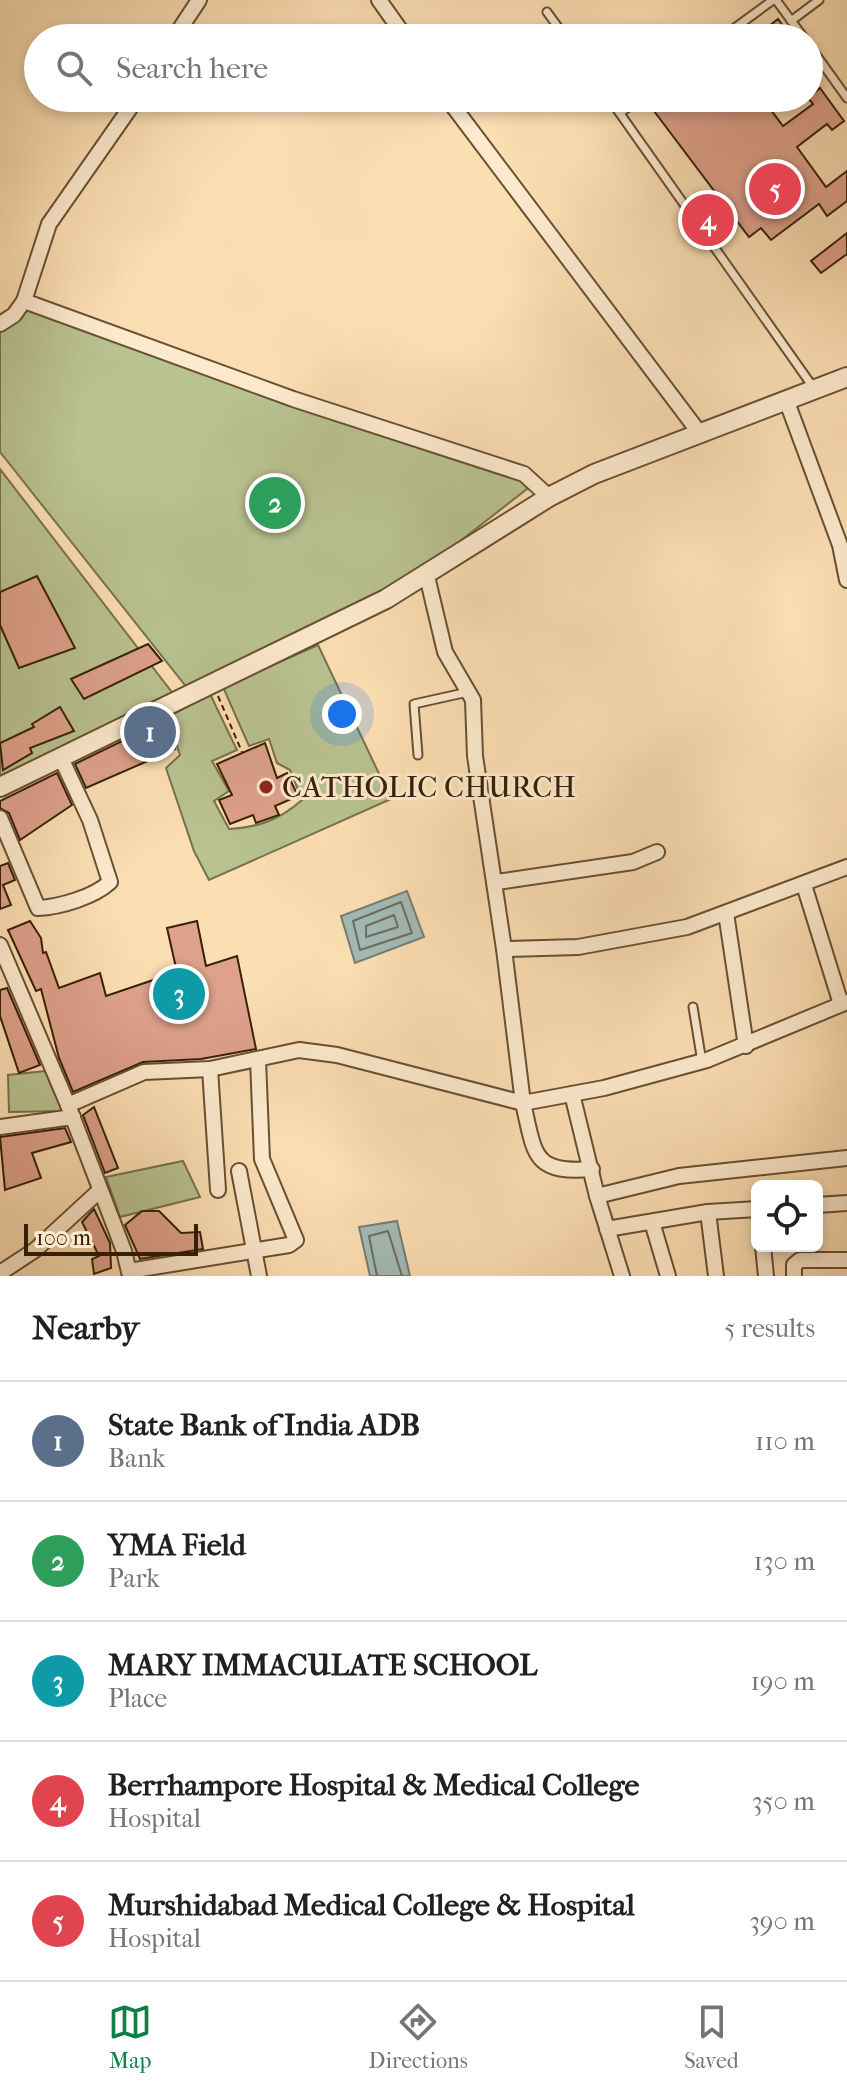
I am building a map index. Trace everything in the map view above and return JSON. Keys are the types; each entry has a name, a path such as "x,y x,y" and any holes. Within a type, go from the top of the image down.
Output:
{"street":[{"path":"183,24 199,0"},
{"path":"379,0 396,24"},
{"path":"0,324 14,315 24,301 49,224 127,112"},
{"path":"457,112 701,435"},
{"path":"24,301 293,399 524,474 549,497"},
{"path":"0,787 386,599 549,497 594,474 847,377"},
{"path":"787,402 844,544 847,580"},
{"path":"426,572 445,652 471,691 475,756 497,882 523,1103 532,1142 545,1163 563,1172 592,1169"},
{"path":"0,818 38,908 71,901 102,889 110,882 90,820 61,758"},
{"path":"497,882 633,862 657,852"},
{"path":"504,949 578,947 655,934 726,913 847,867"},
{"path":"0,1127 70,1111 144,1072 210,1069 283,1052 313,1051 523,1103 702,1062 844,1003 804,885"},
{"path":"726,913 746,1046"},
{"path":"0,945 6,982 70,1111 130,1273 289,1245 296,1240 262,1159 258,1060"},
{"path":"210,1069 218,1190"},
{"path":"572,1094 597,1196 622,1276"},
{"path":"597,1196 679,1176 847,1158"},
{"path":"239,1171 259,1276"},
{"path":"0,1273 35,1250 99,1191"},
{"path":"823,1205 847,1203"},
{"path":"607,1229 708,1212 751,1209"},
{"path":"708,1212 716,1276"},
{"path":"652,1222 668,1276"},
{"path":"764,1252 766,1276"},
{"path":"794,1276 794,1265 800,1260 847,1260"}],"lane":[{"path":"741,24 774,0 793,24"},
{"path":"791,21 819,0"},
{"path":"547,12 556,24"},
{"path":"823,65 847,98"},
{"path":"620,113 816,390"},
{"path":"418,755 414,704 471,691"},
{"path":"693,1007 702,1062"}],"path":[{"path":"212,684 242,752"}],"green space":[{"path":"24,301 532,485 386,599 192,694 0,452 0,324"},
{"path":"0,469 174,695 0,778"},
{"path":"318,645 391,799 209,880 194,851 166,768 180,755 167,718 210,694 237,750 212,761 229,791 214,801 229,829 260,824 277,817 302,800 290,770 277,763 269,739 249,746 223,687"},
{"path":"45,1071 64,1111 9,1112 8,1075"},
{"path":"183,1161 200,1197 120,1217 106,1177"}],"water":[{"path":"407,891 424,937 355,963 341,916"},
{"path":"397,1221 410,1276 370,1276 359,1227"}],"building":[{"path":"823,92 844,121 832,130 827,124 797,147 826,187 847,171 847,201 827,216 819,204 771,240 761,228 749,237 655,112 772,112 783,126 802,112 823,112"},
{"path":"847,233 847,254 821,273 811,261"},
{"path":"37,576 75,648 19,668 0,625 0,592"},
{"path":"148,644 162,661 84,699 71,679"},
{"path":"60,707 74,731 30,748 32,753 3,770 0,743 34,727 32,724"},
{"path":"163,721 175,749 86,788 75,764"},
{"name":"CATHOLIC CHURCH","path":"265,743 277,778 287,773 298,796 275,806 279,815 256,823 253,815 230,824 219,800 232,795 217,764"},
{"path":"57,773 72,805 20,840 9,813 0,808 0,801"},
{"path":"8,863 15,880 3,885 11,905 0,909 0,866"},
{"path":"30,921 41,938 43,953 46,952 59,988 100,973 106,996 177,972 167,928 197,921 206,966 237,956 256,1049 201,1059 143,1062 73,1092 59,1058 41,989 36,991 8,930"},
{"path":"7,988 40,1065 19,1073 0,1016 0,990"},
{"path":"94,1107 118,1168 105,1173 83,1115"},
{"path":"65,1128 71,1142 32,1153 41,1178 5,1190 0,1137"},
{"path":"94,1209 110,1243 111,1268 94,1274 92,1259 99,1256 82,1222"},
{"path":"142,1211 159,1211 181,1233 200,1232 203,1249 140,1259 125,1225"}],"place":[{"name":"Murshidabad Medical College & Hospital","path":"775,189"},
{"name":"Berrhampore Hospital & Medical College","path":"708,220"},
{"name":"YMA Field","path":"275,503"},
{"name":"State Bank of India ADB","path":"150,732"},
{"name":"CATHOLIC CHURCH","path":"266,787"},
{"name":"MARY IMMACULATE SCHOOL","path":"179,994"}]}
